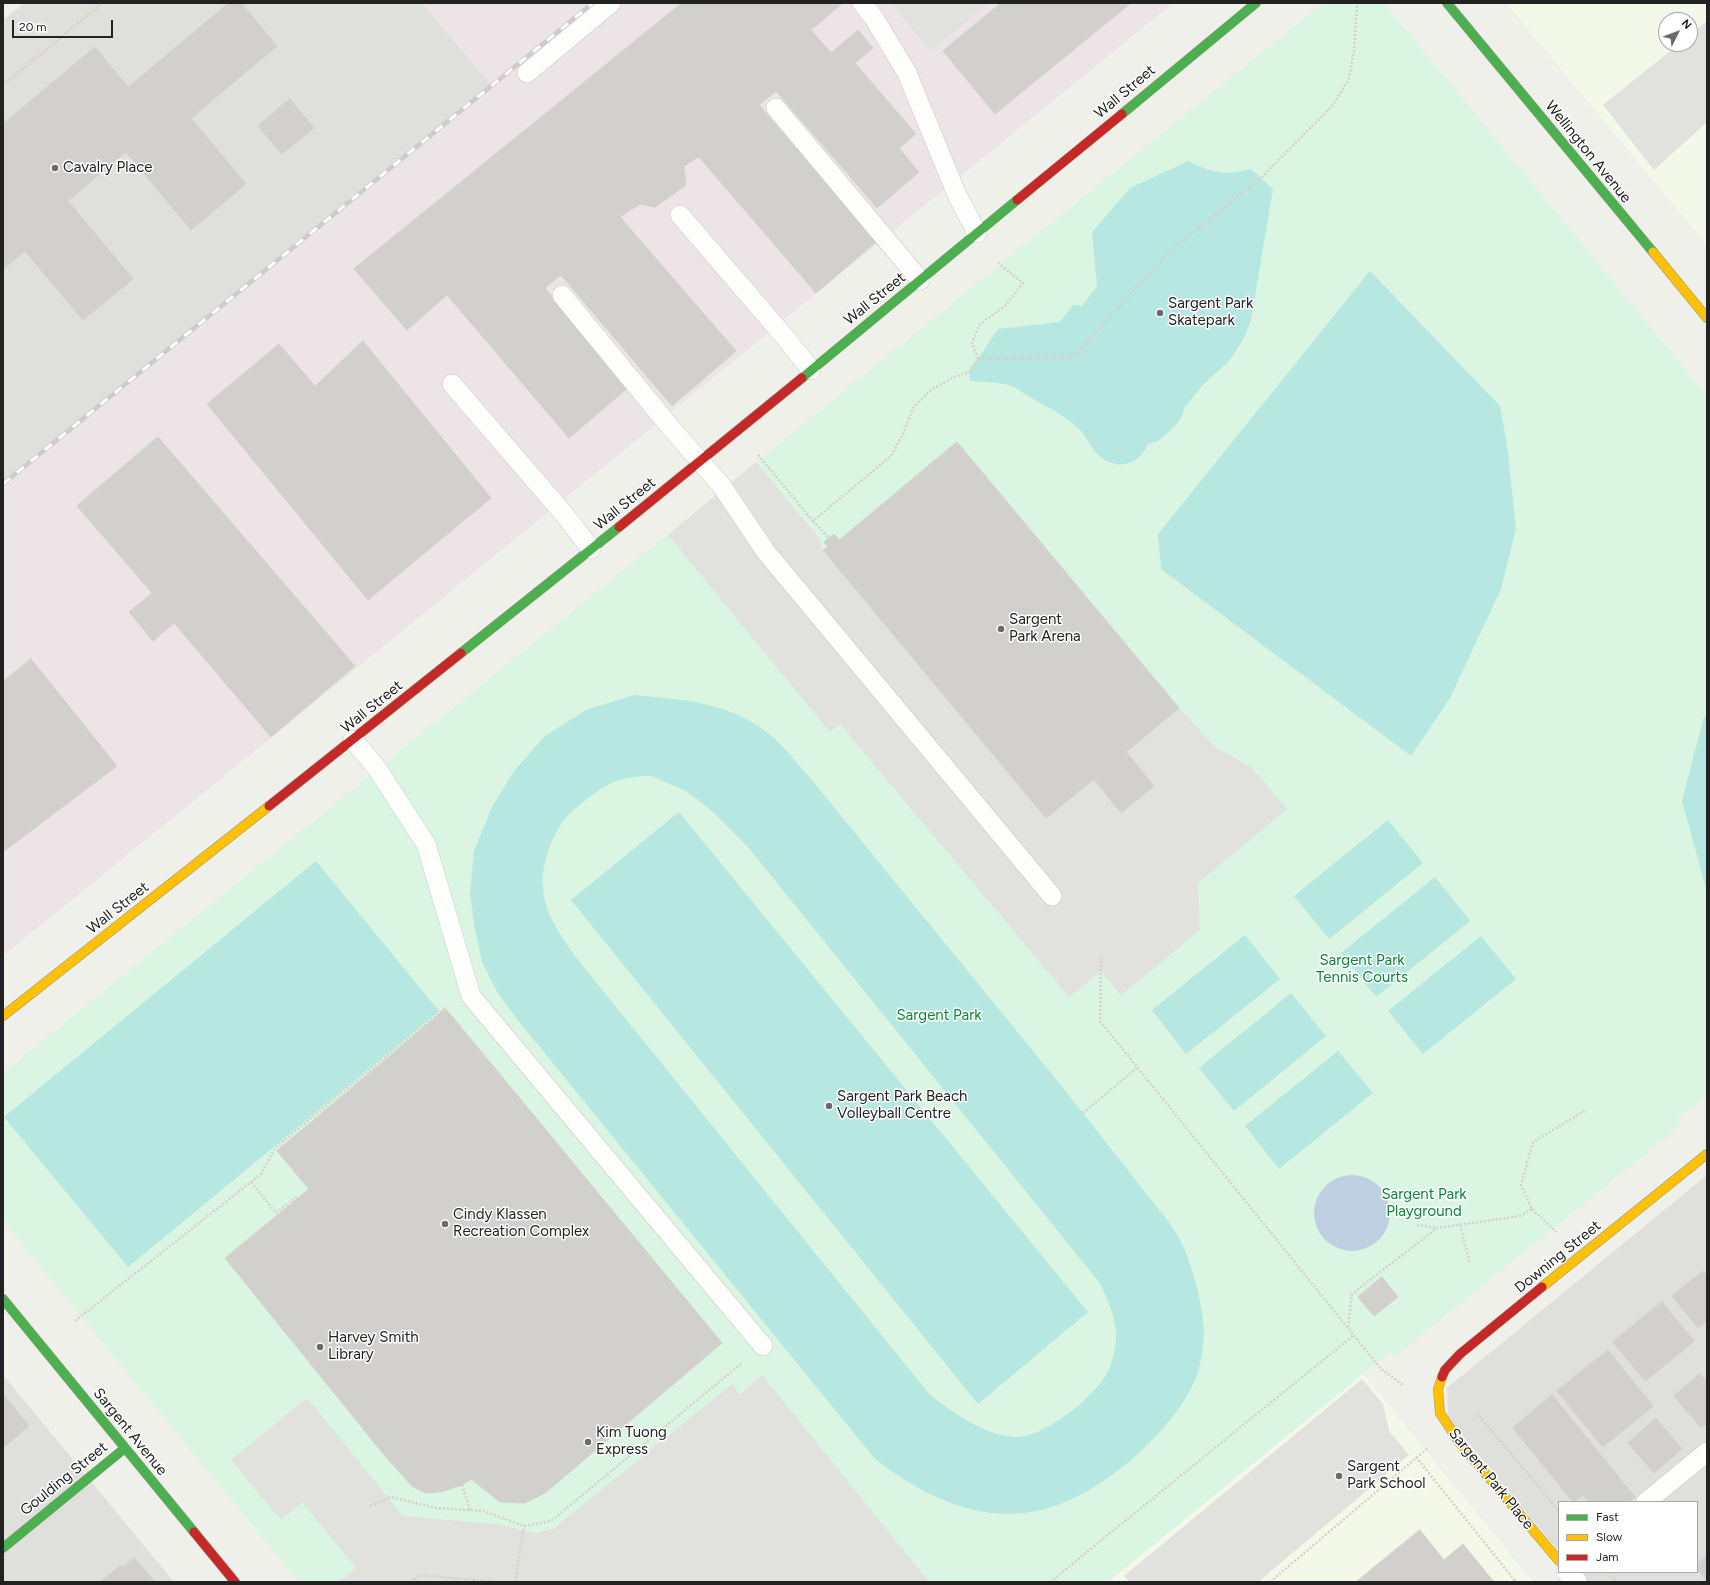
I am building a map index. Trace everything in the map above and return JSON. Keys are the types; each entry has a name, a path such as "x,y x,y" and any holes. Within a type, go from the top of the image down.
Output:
{"main road":[{"name":"Wall Street","path":"3,1016 353,740 701,461 1256,3"},
{"name":"Wellington Avenue","path":"1447,3 1707,318"},
{"name":"Downing Street","path":"1438,1389 1445,1370 1460,1354 1707,1154"},
{"name":"Sargent Avenue","path":"3,1299 236,1582"},
{"name":"Sargent Park Place","path":"1438,1389 1440,1413 1459,1442 1558,1560"},
{"name":"Goulding Street","path":"3,1548 125,1448"}],"street":[{"path":"1569,1573 1576,1582"}],"lane":[{"path":"527,73 612,3"},
{"path":"862,3 874,18 907,73 957,195 977,233"},
{"path":"776,108 920,280"},
{"path":"680,215 784,336 811,370"},
{"path":"562,295 671,428 721,485 766,552 1052,896"},
{"path":"452,384 564,514 591,549"},
{"path":"353,740 376,767 426,844 471,996 763,1346"},
{"path":"1647,1501 1707,1452"}],"path":[{"path":"3,85 98,7 100,3"},
{"path":"978,359 1073,357 1168,253 1261,178 1333,105 1349,79 1354,50 1357,3"},
{"path":"978,359 972,343 980,324 1005,306 1023,283 998,263"},
{"path":"813,521 891,456 903,434 913,408 930,390 952,378 969,372 978,359"},
{"path":"758,455 829,538"},
{"path":"1101,957 1100,1021 1381,1369 1403,1385"},
{"path":"75,1321 261,1174 275,1148 469,988"},
{"path":"1083,1113 1138,1067"},
{"path":"1556,1232 1532,1209 1521,1185 1533,1142 1586,1110"},
{"path":"251,1182 276,1213 298,1196"},
{"path":"1417,1225 1437,1228 1460,1225 1520,1216 1532,1209"},
{"path":"1460,1225 1470,1263"},
{"path":"1348,1327 1352,1294 1437,1228"},
{"path":"1050,1582 1354,1335"},
{"path":"370,1506 391,1497 436,1508 483,1511 524,1526 551,1520 763,1346"},
{"path":"1475,1410 1558,1510"},
{"path":"1270,1582 1416,1457 1516,1582"},
{"path":"462,1485 470,1510"},
{"path":"515,1582 524,1526"},
{"path":"1610,1573 1617,1582"},
{"path":"411,1582 420,1575 497,1582"}],"shaded area":[{"path":"24,3 422,3 492,86 3,484 3,20"},
{"path":"422,3 1173,3 3,956 3,484 492,86"},
{"path":"891,3 989,3 931,51"},
{"path":"1506,3 1707,3 1707,245"},
{"path":"1707,21 1707,122 1654,170 1603,105 1669,52 1698,52 1698,28"},
{"path":"756,462 819,538 823,551 1046,818 1094,779 1121,813 1154,786 1126,752 1179,708 1215,747 1251,767 1287,809 1198,883 1200,930 1121,995 1101,971 1069,997 840,724 830,732 668,535"},
{"path":"1352,1175 1367,1178 1379,1186 1387,1198 1390,1213 1387,1228 1379,1240 1367,1248 1352,1251 1337,1248 1325,1240 1317,1228 1314,1213 1317,1198 1325,1186 1337,1178"},
{"path":"1707,1175 1707,1582 1584,1582 1576,1573 1698,1573 1698,1501 1558,1501 1558,1551 1448,1418 1447,1388"},
{"name":"Sargent Park School","path":"1360,1370 1533,1582 1104,1582"},
{"path":"3,1375 174,1582 3,1582"},
{"path":"762,1375 929,1582 339,1582 356,1568 302,1502 281,1520 231,1460 307,1398 403,1516 504,1525 536,1533 553,1529 732,1384 740,1395"},
{"path":"1362,1379 1383,1404 1389,1431 1409,1455 1258,1582 1129,1582 1124,1576"}],"green space":[{"name":"Sargent Park","path":"1323,3 1384,3 1707,396 1707,1094 1677,1119 1681,1125 1394,1357 1390,1352 1108,1582 299,1582 3,1221 3,1073"},
{"name":"Sargent Park Skatepark","path":"1188,161 1212,171 1226,173 1251,169 1273,189 1251,320 1244,338 1230,360 1203,385 1184,408 1182,416 1176,425 1158,441 1148,444 1141,455 1133,462 1127,464 1116,464 1099,456 1083,433 1061,415 1012,386 1000,383 970,381 969,372 998,329 1060,322 1073,305 1082,306 1097,286 1092,232 1130,188"},
{"path":"1370,271 1500,406 1507,445 1516,528 1501,589 1450,698 1411,756 1161,569 1158,534"},
{"path":"634,695 690,701 725,710 742,717 758,726 774,738 811,779 1017,1031 1178,1236 1188,1257 1202,1311 1204,1334 1202,1356 1198,1373 1187,1396 1162,1430 1130,1461 1113,1474 1078,1496 1051,1507 1024,1513 998,1513 972,1509 947,1501 922,1490 898,1476 875,1459 517,1019 497,992 482,962 475,930 470,894 474,851 492,807 514,771 545,736 586,710","holes":["652,776 686,791 712,811 748,847 1099,1282 1106,1296 1115,1324 1115,1350 1109,1369 1094,1390 1083,1402 1055,1423 1028,1435 1016,1437 1004,1435 981,1428 949,1409 930,1395 578,960 555,926 544,897 543,879 545,861 551,844 567,816 603,787 610,783 625,779"]},
{"path":"1707,713 1707,892 1682,801 1703,720"},
{"name":"Sargent Park Beach Volleyball Centre","path":"679,812 1088,1312 978,1404 571,900"},
{"path":"1388,820 1423,863 1329,939 1294,896"},
{"path":"316,861 439,1011 128,1267 4,1117"},
{"name":"Sargent Park Tennis Courts","path":"1435,877 1470,921 1376,997 1341,953"},
{"path":"1245,935 1280,979 1186,1054 1152,1010"},
{"path":"1481,936 1516,979 1423,1054 1388,1011"},
{"path":"1291,993 1326,1036 1234,1111 1199,1068"},
{"path":"1338,1051 1373,1093 1279,1169 1245,1126"}],"building":[{"name":"Cavalry Place","path":"229,3 241,3 277,46 191,118 246,184 191,230 126,152 68,201 133,279 83,320 25,251 3,269 3,124 95,47 128,87"},
{"path":"682,3 843,3 811,30 831,53 858,30 873,48 855,63 916,134 899,148 919,172 877,208 776,91 759,105 876,242 816,293 699,157 684,166 686,185 655,207 640,204 620,217 736,351 672,406 561,275 545,288 629,387 569,438 447,295 407,330 354,269"},
{"path":"1001,3 1131,3 995,114 943,51"},
{"path":"290,99 314,128 282,154 258,126"},
{"path":"363,341 491,498 368,600 207,404 279,344 315,386"},
{"path":"158,437 355,666 271,737 174,623 153,641 129,612 152,593 77,506"},
{"name":"Sargent Park Arena","path":"957,442 1179,708 1126,752 1154,786 1121,813 1094,779 1046,818 823,550 828,547 824,542 834,534 839,540"},
{"path":"31,659 117,766 3,852 3,682"},
{"name":"Cindy Klassen Recreation Complex","path":"446,1009 722,1343 545,1493 525,1503 500,1502 471,1479 462,1485 441,1492 426,1493 413,1487 385,1456 225,1258 309,1189 277,1151"},
{"path":"1703,1271 1707,1275 1707,1321 1698,1328 1672,1296"},
{"path":"1382,1277 1398,1297 1374,1316 1358,1297"},
{"path":"1662,1302 1694,1341 1670,1361 1637,1322"},
{"path":"1637,1322 1670,1361 1645,1381 1613,1342"},
{"path":"1608,1350 1653,1406 1629,1426 1583,1370"},
{"path":"1583,1370 1629,1426 1603,1447 1557,1391"},
{"path":"1700,1374 1707,1382 1707,1423 1701,1428 1674,1396"},
{"path":"3,1394 29,1426 3,1448"},
{"path":"1552,1395 1583,1433 1543,1465 1513,1428"},
{"path":"1656,1418 1682,1449 1654,1473 1628,1443"},
{"path":"1583,1433 1635,1497 1630,1501 1587,1501 1583,1495 1572,1501 1543,1465"},
{"path":"1420,1530 1444,1560 1463,1544 1494,1582 1356,1582"},
{"path":"1707,1556 1707,1581 1698,1570 1698,1563"},
{"path":"134,1558 155,1582 100,1582 121,1565 123,1567"}],"railway":[{"path":"3,484 593,3"}],"traffic: fast":[{"path":"1122,114 1256,3"},
{"path":"1447,3 1653,252"},
{"path":"802,378 1017,200"},
{"path":"461,653 619,527"},
{"path":"3,1299 194,1532"},
{"path":"3,1548 125,1448"}],"traffic: slow":[{"path":"1653,252 1707,318"},
{"path":"3,1016 269,806"},
{"path":"1542,1287 1707,1154"},
{"path":"1442,1377 1438,1389 1440,1413 1459,1442 1558,1560"}],"traffic: jam":[{"path":"1017,200 1122,114"},
{"path":"619,527 802,378"},
{"path":"269,806 461,653"},
{"path":"1442,1377 1445,1370 1460,1354 1542,1287"},
{"path":"194,1532 235,1582"}],"place":[{"name":"Cavalry Place","path":"55,168"},
{"name":"Sargent Park Skatepark","path":"1160,313"},
{"name":"Sargent Park Arena","path":"1001,629"},
{"name":"Sargent Park Beach Volleyball Centre","path":"829,1106"},
{"name":"Cindy Klassen Recreation Complex","path":"445,1224"},
{"name":"Harvey Smith Library","path":"320,1347"},
{"name":"Kim Tuong Express","path":"588,1442"},
{"name":"Sargent Park School","path":"1339,1476"}],"park label":[{"name":"Sargent Park Playground","path":"1424,1204"}]}
